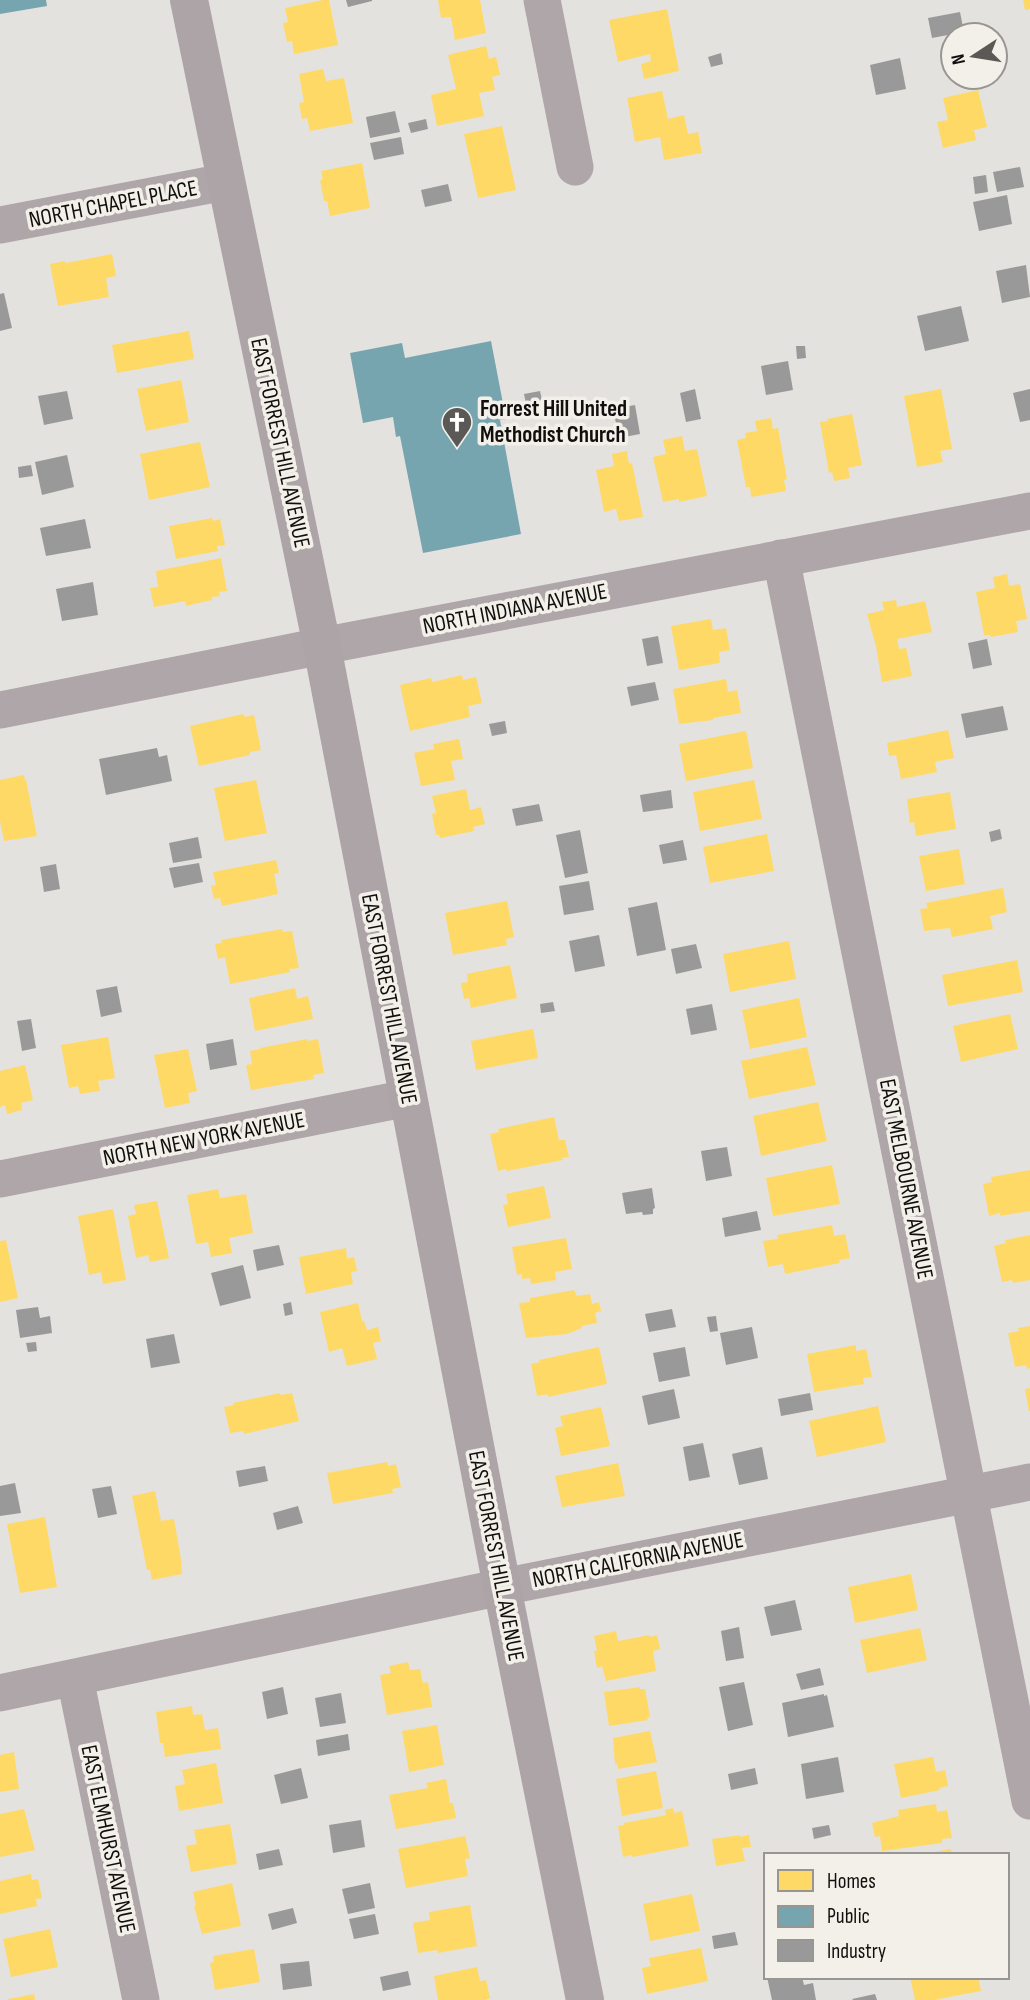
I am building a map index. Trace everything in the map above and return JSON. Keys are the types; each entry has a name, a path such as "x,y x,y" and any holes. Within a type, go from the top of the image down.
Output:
{"main road":[{"name":"EAST FORREST HILL AVENUE","path":"189,0 322,646 502,1587 585,2000"}],"street":[{"path":"542,0 575,167"},
{"name":"NORTH CHAPEL PLACE","path":"0,225 225,182"},
{"name":"NORTH INDIANA AVENUE","path":"0,710 1030,511"},
{"name":"EAST MELBOURNE AVENUE","path":"781,558 1030,1801"},
{"name":"NORTH NEW YORK AVENUE","path":"0,1179 408,1098"},
{"name":"NORTH CALIFORNIA AVENUE","path":"0,1693 502,1587 1030,1482"},
{"name":"EAST ELMHURST AVENUE","path":"75,1678 141,2000"}],"building: Homes":[{"path":"329,0 338,45 294,54 292,41 287,42 283,23 288,22 285,8"},
{"path":"438,0 480,0 486,33 455,40 451,17 441,18"},
{"path":"1023,0 1030,0 1030,9 1025,10"},
{"path":"667,9 679,71 644,79 641,64 651,61 650,54 618,62 609,20"},
{"path":"486,46 489,59 496,57 500,75 492,77 495,90 479,93 484,116 437,126 431,95 456,89 448,55"},
{"path":"323,69 326,81 344,78 353,123 310,131 307,118 302,119 299,103 304,102 299,74"},
{"path":"662,91 668,119 684,115 688,134 698,132 702,153 664,160 660,137 635,142 627,98"},
{"path":"978,91 987,127 974,130 976,140 943,148 937,122 948,120 943,98"},
{"path":"502,126 516,190 478,198 464,134"},
{"path":"362,163 370,208 330,216 327,201 324,201 321,171"},
{"path":"112,254 116,276 106,278 109,297 58,306 50,264"},
{"path":"189,331 194,359 117,373 112,345"},
{"path":"181,380 189,422 146,431 137,389"},
{"path":"941,389 952,449 940,451 943,462 917,467 904,396"},
{"path":"852,414 862,465 848,468 850,478 834,481 832,472 829,473 820,422"},
{"path":"771,418 773,429 778,428 787,479 784,480 786,491 751,497 750,487 746,487 737,440 746,438 745,433 757,431 755,421"},
{"path":"682,436 685,451 697,449 707,496 679,502 679,499 663,502 653,457 666,454 663,440"},
{"path":"200,442 210,487 149,500 140,454"},
{"path":"627,451 643,517 619,521 616,509 604,512 596,470 614,466 612,454"},
{"path":"212,518 213,521 220,519 225,545 217,546 218,551 176,559 169,526"},
{"path":"221,558 227,591 219,592 220,596 212,597 212,600 186,606 185,601 154,607 150,588 158,587 156,571"},
{"path":"1007,574 1009,586 1020,584 1027,619 1016,621 1018,632 991,637 984,635 976,592 995,588 993,577"},
{"path":"896,600 897,607 925,601 932,632 897,639 899,649 906,648 912,676 882,682 867,614 884,610 882,602"},
{"path":"711,619 713,630 726,628 730,650 719,652 720,663 679,670 671,626"},
{"path":"462,675 463,680 476,677 482,703 468,706 470,717 410,731 400,685 431,678 432,682"},
{"path":"726,679 728,692 737,690 741,713 679,724 673,689"},
{"path":"243,714 245,717 254,715 261,750 199,766 190,726"},
{"path":"948,730 954,758 935,762 937,772 901,779 896,755 889,756 887,743"},
{"path":"746,731 753,768 686,781 679,744"},
{"path":"459,739 463,759 451,761 455,780 421,786 414,753 434,749 433,744"},
{"path":"24,775 37,836 4,841 0,821 0,780"},
{"path":"256,780 267,833 225,841 214,788"},
{"path":"754,780 762,819 700,831 693,792"},
{"path":"466,789 470,810 481,807 485,824 473,827 474,831 440,838 436,835 432,814 436,813 432,796"},
{"path":"950,792 956,829 916,836 914,822 910,823 907,799"},
{"path":"767,834 774,871 710,883 703,847"},
{"path":"959,849 965,884 926,891 919,856"},
{"path":"276,860 279,873 274,874 278,894 222,906 220,898 214,899 211,886 216,885 213,872"},
{"path":"1003,888 1007,912 990,916 993,929 952,937 950,928 924,931 920,909 928,908 926,903"},
{"path":"507,901 514,937 506,939 507,945 453,955 445,913"},
{"path":"282,929 283,932 292,931 299,968 230,984 225,957 218,959 215,944 222,943 221,940"},
{"path":"789,941 796,979 730,992 723,954"},
{"path":"1017,960 1023,992 948,1006 942,975"},
{"path":"510,965 517,998 471,1008 469,998 464,999 461,983 468,982 467,974"},
{"path":"295,988 297,999 308,996 313,1019 255,1031 249,998"},
{"path":"799,998 807,1037 750,1049 742,1010"},
{"path":"1010,1014 1018,1049 961,1062 953,1026"},
{"path":"533,1029 538,1058 476,1070 471,1041"},
{"path":"108,1037 115,1078 98,1081 100,1091 80,1094 78,1086 69,1088 61,1045"},
{"path":"318,1039 324,1073 313,1075 314,1079 251,1090 246,1065 252,1064 250,1051"},
{"path":"807,1047 816,1085 749,1099 741,1061"},
{"path":"188,1049 197,1091 188,1093 190,1103 165,1108 154,1055"},
{"path":"25,1065 33,1100 21,1103 22,1110 7,1114 5,1105 0,1107 0,1071"},
{"path":"818,1102 827,1141 761,1156 753,1116"},
{"path":"554,1117 559,1140 565,1140 569,1157 498,1171 490,1134 499,1132 498,1129"},
{"path":"832,1165 840,1204 773,1216 766,1178"},
{"path":"1030,1170 1030,1211 989,1216 983,1184 992,1182 991,1177"},
{"path":"544,1186 551,1218 508,1227 503,1205 508,1204 506,1194"},
{"path":"218,1189 220,1198 246,1194 253,1233 229,1238 232,1253 211,1257 208,1242 196,1244 187,1195"},
{"path":"157,1201 169,1258 150,1262 148,1255 136,1258 128,1216 136,1214 134,1205"},
{"path":"113,1209 126,1280 103,1284 101,1272 89,1275 78,1216"},
{"path":"832,1225 834,1236 845,1234 850,1258 839,1260 840,1263 785,1274 783,1264 768,1267 763,1241 778,1239 777,1235"},
{"path":"1030,1235 1030,1280 1002,1282 994,1246 1006,1243 1005,1240"},
{"path":"566,1238 572,1269 555,1272 556,1280 531,1284 530,1278 522,1279 522,1274 517,1275 512,1247"},
{"path":"6,1240 18,1298 0,1302 0,1241"},
{"path":"346,1248 347,1259 354,1257 357,1271 351,1272 353,1284 306,1294 299,1257"},
{"path":"574,1290 577,1296 590,1294 592,1304 599,1302 601,1311 595,1313 597,1323 581,1326 582,1328 567,1334 526,1338 519,1303 530,1302 530,1298"},
{"path":"358,1303 367,1330 378,1327 381,1341 373,1343 377,1359 347,1366 342,1348 329,1352 320,1312"},
{"path":"1030,1326 1030,1368 1027,1369 1026,1365 1015,1367 1008,1333"},
{"path":"856,1345 856,1351 866,1349 872,1377 863,1378 864,1384 814,1392 807,1354"},
{"path":"599,1347 607,1384 548,1397 548,1394 537,1396 531,1364"},
{"path":"1030,1388 1030,1411 1029,1411 1025,1389"},
{"path":"280,1393 292,1393 299,1421 244,1434 243,1431 230,1433 224,1407"},
{"path":"878,1406 886,1442 817,1457 809,1421"},
{"path":"601,1407 610,1446 561,1456 555,1428 563,1426 560,1416"},
{"path":"387,1462 388,1466 396,1464 401,1487 392,1489 393,1493 333,1504 327,1473"},
{"path":"618,1463 625,1496 562,1507 555,1476"},
{"path":"155,1491 161,1521 174,1519 182,1574 152,1580 150,1570 147,1570 132,1496"},
{"path":"45,1517 57,1587 20,1593 7,1524"},
{"path":"911,1574 918,1610 855,1623 848,1587"},
{"path":"920,1628 927,1660 867,1673 860,1640"},
{"path":"616,1631 618,1641 657,1635 660,1649 653,1651 656,1671 606,1681 602,1666 597,1668 594,1636"},
{"path":"408,1662 410,1670 420,1669 423,1683 428,1682 432,1707 387,1715 380,1675 391,1673 389,1666"},
{"path":"640,1687 645,1689 650,1717 647,1717 648,1720 609,1726 604,1692"},
{"path":"192,1706 193,1715 202,1714 205,1730 218,1728 221,1749 165,1757 163,1743 160,1743 156,1712"},
{"path":"437,1725 444,1765 409,1772 402,1731"},
{"path":"650,1731 657,1762 618,1769 615,1764 613,1738"},
{"path":"14,1752 19,1789 0,1792 0,1755"},
{"path":"933,1757 936,1772 945,1770 948,1786 901,1798 894,1764"},
{"path":"216,1763 223,1803 179,1811 175,1786 185,1784 182,1770"},
{"path":"656,1771 663,1808 622,1816 616,1779"},
{"path":"446,1779 456,1818 396,1829 389,1795 428,1788 426,1783"},
{"path":"936,1804 937,1812 947,1810 952,1838 942,1839 942,1843 882,1851 880,1836 875,1837 872,1823 899,1816 898,1810"},
{"path":"673,1808 674,1813 682,1811 689,1846 623,1857 618,1826 666,1815 665,1810"},
{"path":"24,1809 35,1850 0,1857 0,1814"},
{"path":"230,1824 237,1864 191,1872 186,1846 197,1844 194,1830"},
{"path":"741,1835 740,1837 749,1835 751,1847 742,1848 745,1861 716,1866 712,1839"},
{"path":"465,1836 470,1858 465,1859 468,1876 406,1888 398,1849"},
{"path":"951,1849 952,1853 928,1853"},
{"path":"31,1874 32,1880 38,1879 42,1898 36,1899 37,1906 0,1914 0,1881"},
{"path":"232,1883 241,1926 202,1934 193,1892"},
{"path":"692,1894 700,1931 650,1941 643,1904"},
{"path":"470,1905 477,1946 438,1953 437,1950 418,1953 413,1923 430,1920 429,1912"},
{"path":"50,1929 58,1967 11,1977 3,1939"},
{"path":"701,1948 708,1981 647,1994 642,1968 651,1966 649,1958"},
{"path":"254,1949 260,1982 215,1990 210,1963 214,1962 213,1956"},
{"path":"477,1967 480,1981 486,1980 490,1998 438,2000 434,1976"},
{"path":"910,1979 978,1979 981,1991 933,2000 915,2000"},
{"path":"34,1994 35,2000 8,2000 8,1999"}],"building: Public":[{"path":"0,0 46,0 47,6 0,14"},
{"path":"491,341 506,419 500,420 521,534 423,553 400,436 396,437 393,417 363,423 350,353 402,343 405,358"}],"building: Industry":[{"path":"346,0 372,0 372,1 348,7"},
{"path":"960,12 962,21 939,21 939,37 932,38 928,18"},
{"path":"721,53 723,64 711,67 708,57"},
{"path":"900,58 906,89 876,95 870,65"},
{"path":"395,111 400,132 370,138 366,117"},
{"path":"426,119 428,129 411,133 408,123"},
{"path":"401,137 404,154 374,160 370,143"},
{"path":"1020,167 1024,187 997,192 993,172"},
{"path":"986,175 988,192 975,194 973,177"},
{"path":"448,184 452,201 425,207 421,190"},
{"path":"1007,195 1012,224 979,231 973,202"},
{"path":"1026,265 1030,297 1002,303 996,271"},
{"path":"4,293 12,328 0,331 0,294"},
{"path":"961,306 969,341 925,351 917,316"},
{"path":"796,346 805,346 806,358 797,359"},
{"path":"788,361 793,390 766,395 761,366"},
{"path":"695,389 701,419 686,422 680,393"},
{"path":"1030,389 1030,420 1020,422 1013,393"},
{"path":"67,391 73,419 44,425 38,396"},
{"path":"540,391 542,400 526,404 524,394"},
{"path":"635,405 640,434 619,438 613,409"},
{"path":"67,455 74,487 42,495 35,462"},
{"path":"31,465 33,476 19,478 18,467"},
{"path":"85,519 91,548 46,556 40,528"},
{"path":"93,582 98,615 62,621 56,589"},
{"path":"658,636 663,663 647,666 642,639"},
{"path":"987,639 992,665 973,669 968,643"},
{"path":"655,682 659,700 631,706 627,687"},
{"path":"1003,706 1008,730 966,738 961,714"},
{"path":"505,721 507,733 492,736 489,724"},
{"path":"157,748 159,757 167,755 172,781 106,795 99,759"},
{"path":"671,790 673,808 643,812 640,795"},
{"path":"539,804 543,821 516,826 512,809"},
{"path":"1000,829 1002,839 991,842 989,832"},
{"path":"580,830 588,873 565,878 556,835"},
{"path":"198,837 202,858 173,863 169,843"},
{"path":"683,840 687,860 663,864 659,845"},
{"path":"199,863 203,882 174,888 169,868"},
{"path":"56,864 60,889 44,892 40,867"},
{"path":"589,881 594,910 564,915 559,886"},
{"path":"657,902 666,950 637,956 628,908"},
{"path":"599,935 605,966 575,972 569,941"},
{"path":"696,944 702,968 676,974 671,949"},
{"path":"117,986 122,1012 101,1017 96,990"},
{"path":"553,1002 555,1011 541,1013 540,1004"},
{"path":"712,1004 717,1030 691,1035 686,1009"},
{"path":"31,1019 36,1048 22,1051 17,1021"},
{"path":"233,1039 237,1065 210,1070 206,1044"},
{"path":"727,1147 732,1176 706,1181 701,1151"},
{"path":"652,1188 655,1208 653,1214 626,1214 622,1193"},
{"path":"757,1211 761,1230 725,1237 722,1218"},
{"path":"279,1245 284,1265 257,1271 253,1250"},
{"path":"243,1265 251,1298 220,1306 211,1273"},
{"path":"291,1302 293,1314 285,1316 283,1304"},
{"path":"38,1307 40,1318 50,1316 52,1333 20,1338 16,1310"},
{"path":"672,1309 676,1327 649,1332 645,1314"},
{"path":"716,1316 718,1331 710,1332 707,1317"},
{"path":"752,1327 758,1358 726,1365 720,1333"},
{"path":"174,1334 180,1363 151,1368 146,1339"},
{"path":"36,1342 37,1351 28,1352 26,1343"},
{"path":"685,1347 690,1376 659,1382 653,1353"},
{"path":"674,1389 680,1418 648,1425 642,1396"},
{"path":"810,1393 813,1410 781,1416 778,1399"},
{"path":"703,1443 710,1477 689,1481 683,1447"},
{"path":"762,1447 768,1479 739,1485 732,1454"},
{"path":"265,1466 268,1481 239,1487 236,1471"},
{"path":"15,1483 21,1513 0,1516 0,1486"},
{"path":"111,1486 117,1514 98,1518 92,1489"},
{"path":"298,1506 303,1523 277,1530 273,1513"},
{"path":"795,1600 802,1630 771,1636 764,1607"},
{"path":"739,1627 744,1658 726,1661 721,1631"},
{"path":"820,1668 824,1685 801,1690 796,1674"},
{"path":"744,1682 753,1725 728,1731 719,1687"},
{"path":"283,1687 288,1714 267,1719 262,1692"},
{"path":"341,1693 346,1723 320,1727 315,1698"},
{"path":"827,1695 834,1727 788,1737 782,1703"},
{"path":"348,1734 350,1750 318,1756 316,1740"},
{"path":"838,1757 844,1792 806,1799 801,1764"},
{"path":"301,1768 308,1798 281,1804 274,1775"},
{"path":"755,1768 758,1784 731,1790 728,1774"},
{"path":"361,1820 365,1847 333,1853 329,1825"},
{"path":"829,1825 831,1835 814,1839 812,1828"},
{"path":"279,1849 283,1865 259,1870 256,1854"},
{"path":"370,1883 375,1908 348,1914 342,1889"},
{"path":"293,1908 297,1923 272,1930 268,1914"},
{"path":"375,1914 379,1934 354,1939 349,1919"},
{"path":"735,1932 738,1945 714,1949 712,1936"},
{"path":"309,1961 312,1986 283,1990 280,1964"},
{"path":"408,1971 411,1985 383,1991 380,1977"},
{"path":"767,1979 802,1979 804,1985 813,1983 816,2000 772,2000"},
{"path":"875,1994 877,2000 852,1999"}],"place":[{"name":"Forrest Hill United Methodist Church","path":"457,449"}]}
